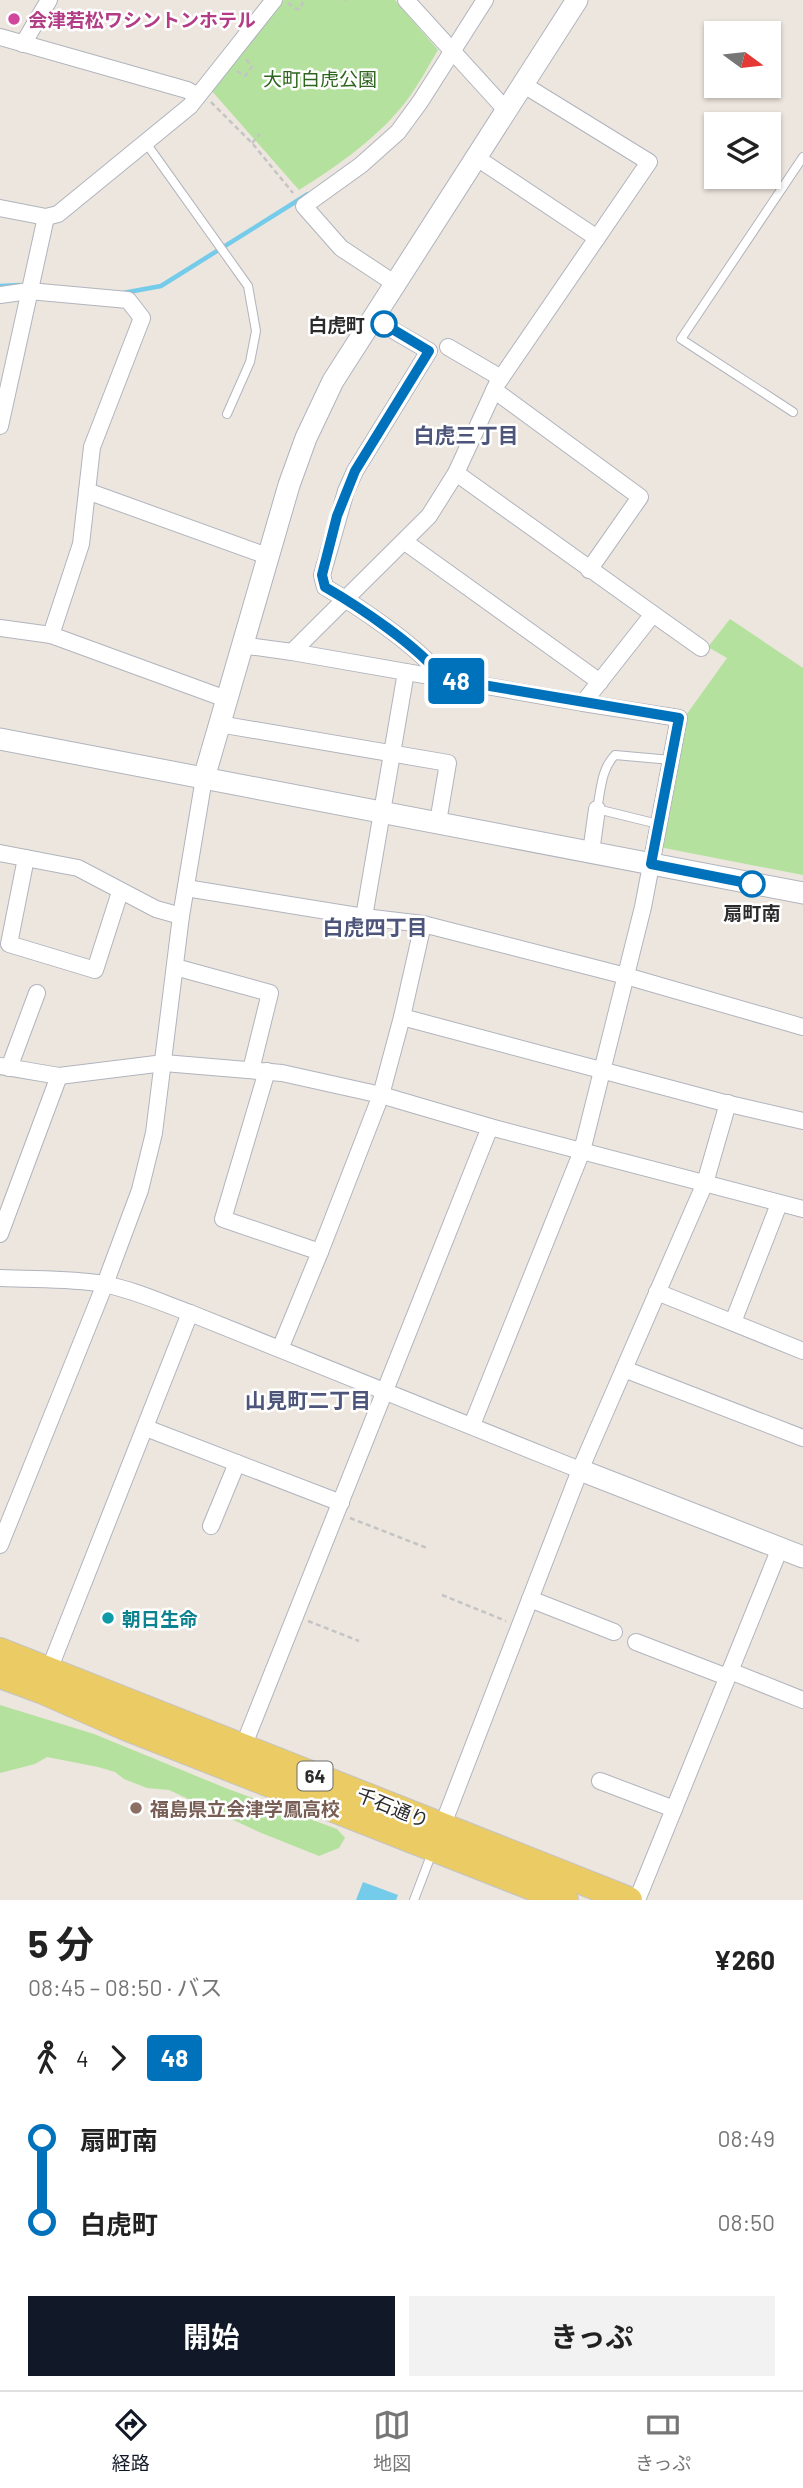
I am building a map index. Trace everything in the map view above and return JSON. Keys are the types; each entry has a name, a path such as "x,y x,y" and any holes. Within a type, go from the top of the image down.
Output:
{"main road":[{"name":"千石通り","path":"0,1651 243,1747 438,1837 565,1900"},
{"name":"千石通り","path":"0,1675 125,1727 438,1837 629,1900"}],"street":[{"path":"23,44 49,0"},
{"path":"0,208 46,217 58,214 190,106 274,0"},
{"path":"406,0 507,111"},
{"path":"394,283 341,248 304,206 361,165 398,132 420,102 448,47 485,0"},
{"path":"0,1545 8,1503 105,1284 140,1190 154,1133 181,916 204,778 267,556 306,438 333,381 372,318 578,0"},
{"path":"0,37 200,94"},
{"path":"292,652 429,516 456,473 498,384 649,162 524,85"},
{"path":"477,158 597,238"},
{"path":"0,426 46,217"},
{"path":"0,295 31,284 128,300 142,318 92,447 81,544 51,635"},
{"path":"372,318 429,351 355,471 337,516 322,575 325,587 346,599 431,663 442,678"},
{"path":"448,346 640,497 589,570"},
{"path":"456,473 701,648"},
{"path":"87,491 267,556"},
{"path":"405,541 600,682"},
{"path":"583,703 653,614"},
{"path":"0,628 51,635 226,699"},
{"path":"241,645 679,718 626,976 582,1151 472,1425"},
{"path":"364,917 406,672"},
{"path":"219,724 448,763 438,822"},
{"path":"0,739 803,893"},
{"path":"590,852 597,809"},
{"path":"0,853 78,868 167,914 181,916"},
{"path":"26,858 9,944 95,970 120,892"},
{"path":"186,888 423,924 626,976 803,1027"},
{"path":"280,1349 382,1095 423,924"},
{"path":"175,967 270,993 259,1070 223,1219 320,1252"},
{"path":"37,993 4,1067 59,1076 164,1063 259,1070 312,1078 803,1209"},
{"path":"402,1017 803,1121"},
{"path":"0,1234 59,1076"},
{"path":"438,1837 580,1470 705,1183 728,1103"},
{"path":"243,1747 490,1126"},
{"path":"733,1322 779,1204"},
{"path":"0,1278 105,1284 190,1313 803,1557"},
{"path":"657,1292 803,1351"},
{"path":"49,1670 190,1313"},
{"path":"624,1368 803,1438"},
{"path":"146,1428 237,1463 339,1508"},
{"path":"211,1525 237,1463"},
{"path":"637,1900 780,1548"},
{"path":"530,1599 614,1632"},
{"path":"636,1642 803,1700"},
{"path":"600,1781 674,1809"}],"lane":[{"path":"146,143 248,286 257,331 250,362 227,414"},
{"path":"793,412 681,339 803,157"},
{"path":"659,824 597,809 607,762 615,755 671,760"},
{"path":"416,1899 438,1837"}],"path":[{"path":"284,0 300,9 304,0"},
{"path":"200,94 252,143 296,197"},
{"path":"252,143 260,134"},
{"path":"339,1508 427,1548"},
{"path":"442,1595 519,1626"},
{"path":"296,1616 359,1641"}],"green space":[{"name":"大町白虎公園","path":"284,0 395,0 438,50 410,96 386,124 344,160 299,190 211,90"},
{"path":"730,619 803,668 803,875 659,847 684,718 727,658 708,647"},
{"path":"0,1705 94,1734 228,1789 337,1829 345,1838 339,1848 319,1856 259,1832 169,1790 147,1788 124,1779 115,1772 47,1757 35,1764 0,1773"}],"water":[{"path":"363,1882 398,1895 396,1900 356,1900"}],"waterway":[{"path":"123,293 161,286 308,194"},
{"path":"0,286 20,285"}],"bus line":[{"name":"48","path":"384,324 429,351 355,471 346,491 322,575 325,587 346,599 431,663 442,678 679,718 651,864 752,884"}],"place":[{"name":"会津若松ワシントンホテル","path":"14,19"},
{"name":"白虎町","path":"384,324"},
{"name":"扇町南","path":"752,884"},
{"name":"朝日生命","path":"108,1618"},
{"name":"福島県立会津学鳳高校","path":"136,1808"}],"district":[{"name":"白虎三丁目","path":"466,434"},
{"name":"白虎四丁目","path":"375,926"},
{"name":"山見町二丁目","path":"308,1399"}]}
